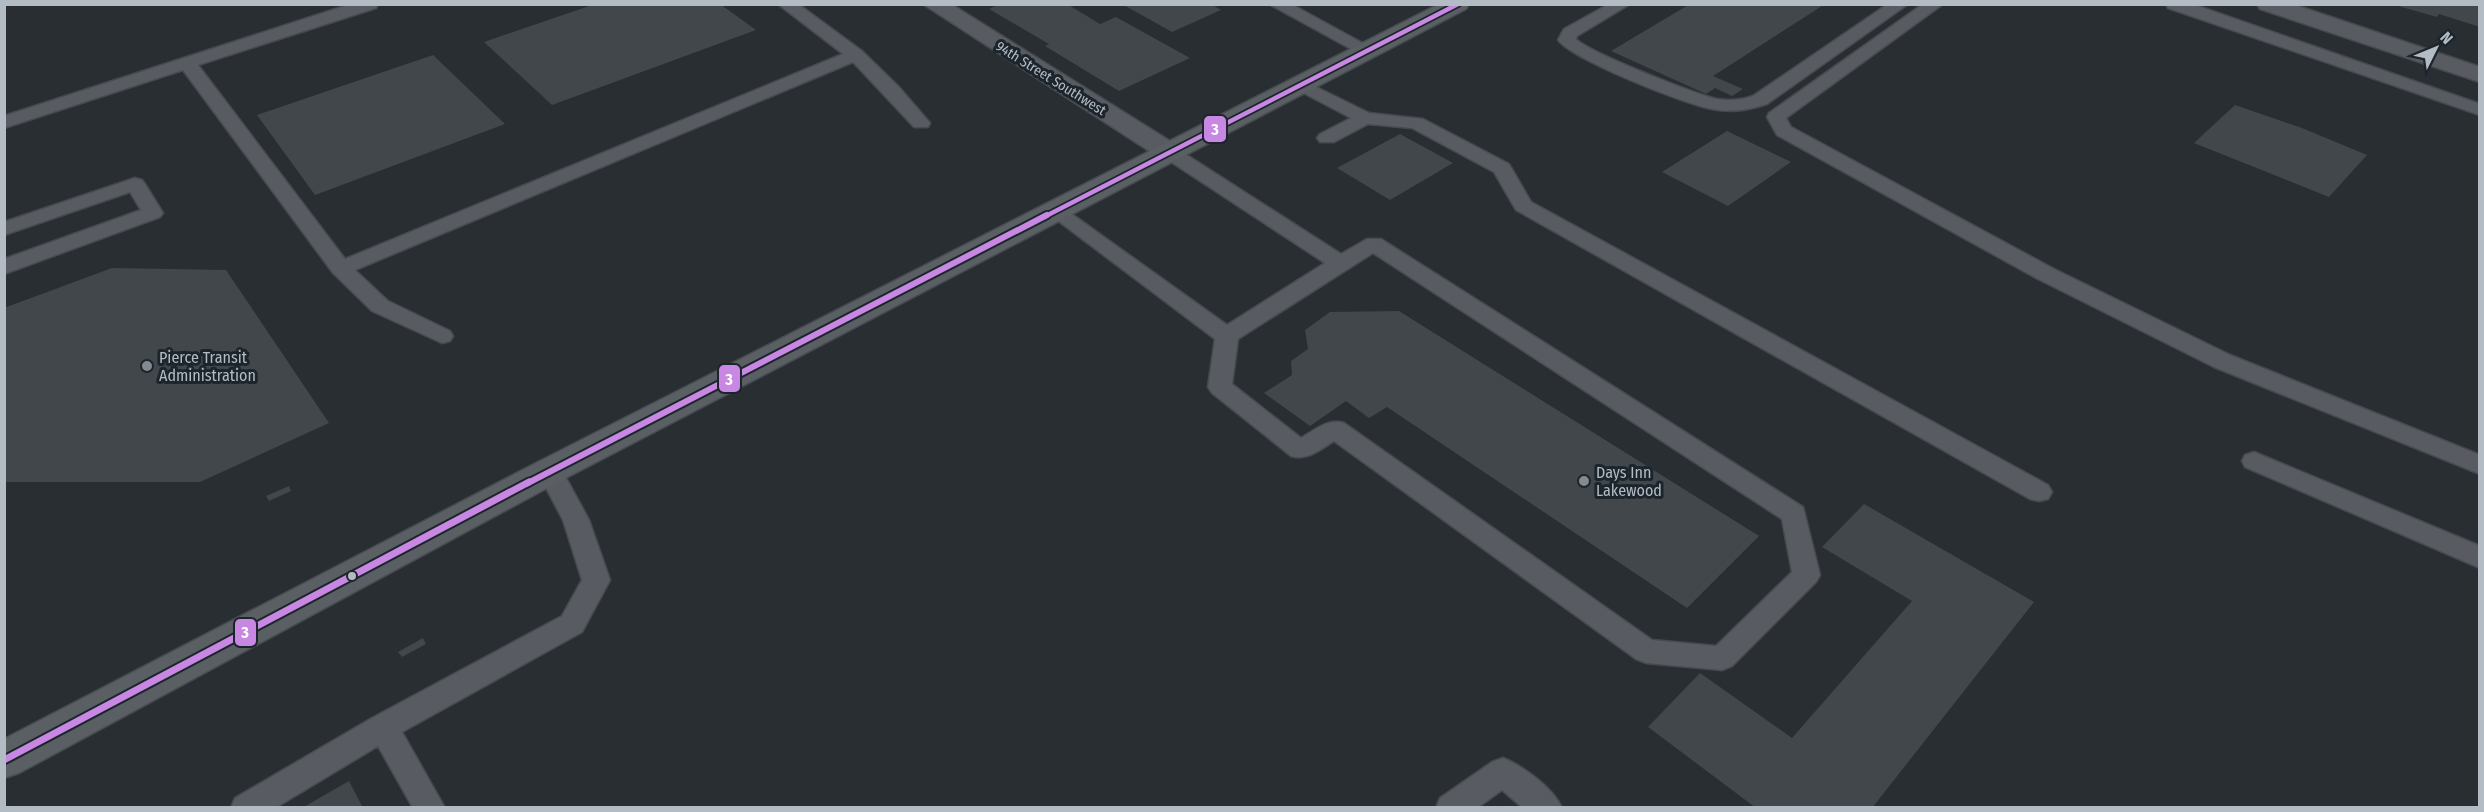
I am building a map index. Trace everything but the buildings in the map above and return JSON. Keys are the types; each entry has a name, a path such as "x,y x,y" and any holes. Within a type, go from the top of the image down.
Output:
{"main road":[{"path":"4,760 550,471 1458,4"}],"street":[{"name":"94th Street Southwest","path":"934,4 1169,152"},
{"path":"2268,4 2480,75"}],"lane":[{"path":"4,122 369,4"},
{"path":"1276,4 1368,51"},
{"path":"1622,4 1570,33 1567,40 1575,48 1608,64 1714,104 1744,105 1760,100 1900,4"},
{"path":"1935,4 1776,117 1784,131 2046,274 2222,361 2480,465"},
{"path":"2174,4 2480,111"},
{"path":"792,5 856,55 892,90 921,123"},
{"path":"341,268 856,55"},
{"path":"188,63 341,268 380,306 442,336"},
{"path":"1302,85 1365,118 1416,123 1502,168 1523,206 2039,492"},
{"path":"1328,138 1365,118"},
{"path":"1169,152 1340,263"},
{"path":"4,229 135,184 153,213 4,267"},
{"path":"1055,211 1227,336"},
{"path":"1374,244 1794,514 1806,575 1722,658 1646,651 1335,429 1300,450 1220,387 1227,336 1340,263 1374,244"},
{"path":"2254,460 2480,558"},
{"path":"246,807 383,727 572,624 596,580 576,520 550,471"},
{"path":"383,727 421,804"},
{"path":"1451,807 1503,772 1547,807"}],"transit line":[{"name":"3","path":"4,760 550,471 1458,4"}],"place":[{"name":"Pierce Transit Administration","path":"147,366"},
{"name":"Days Inn Lakewood","path":"1584,481"}]}
